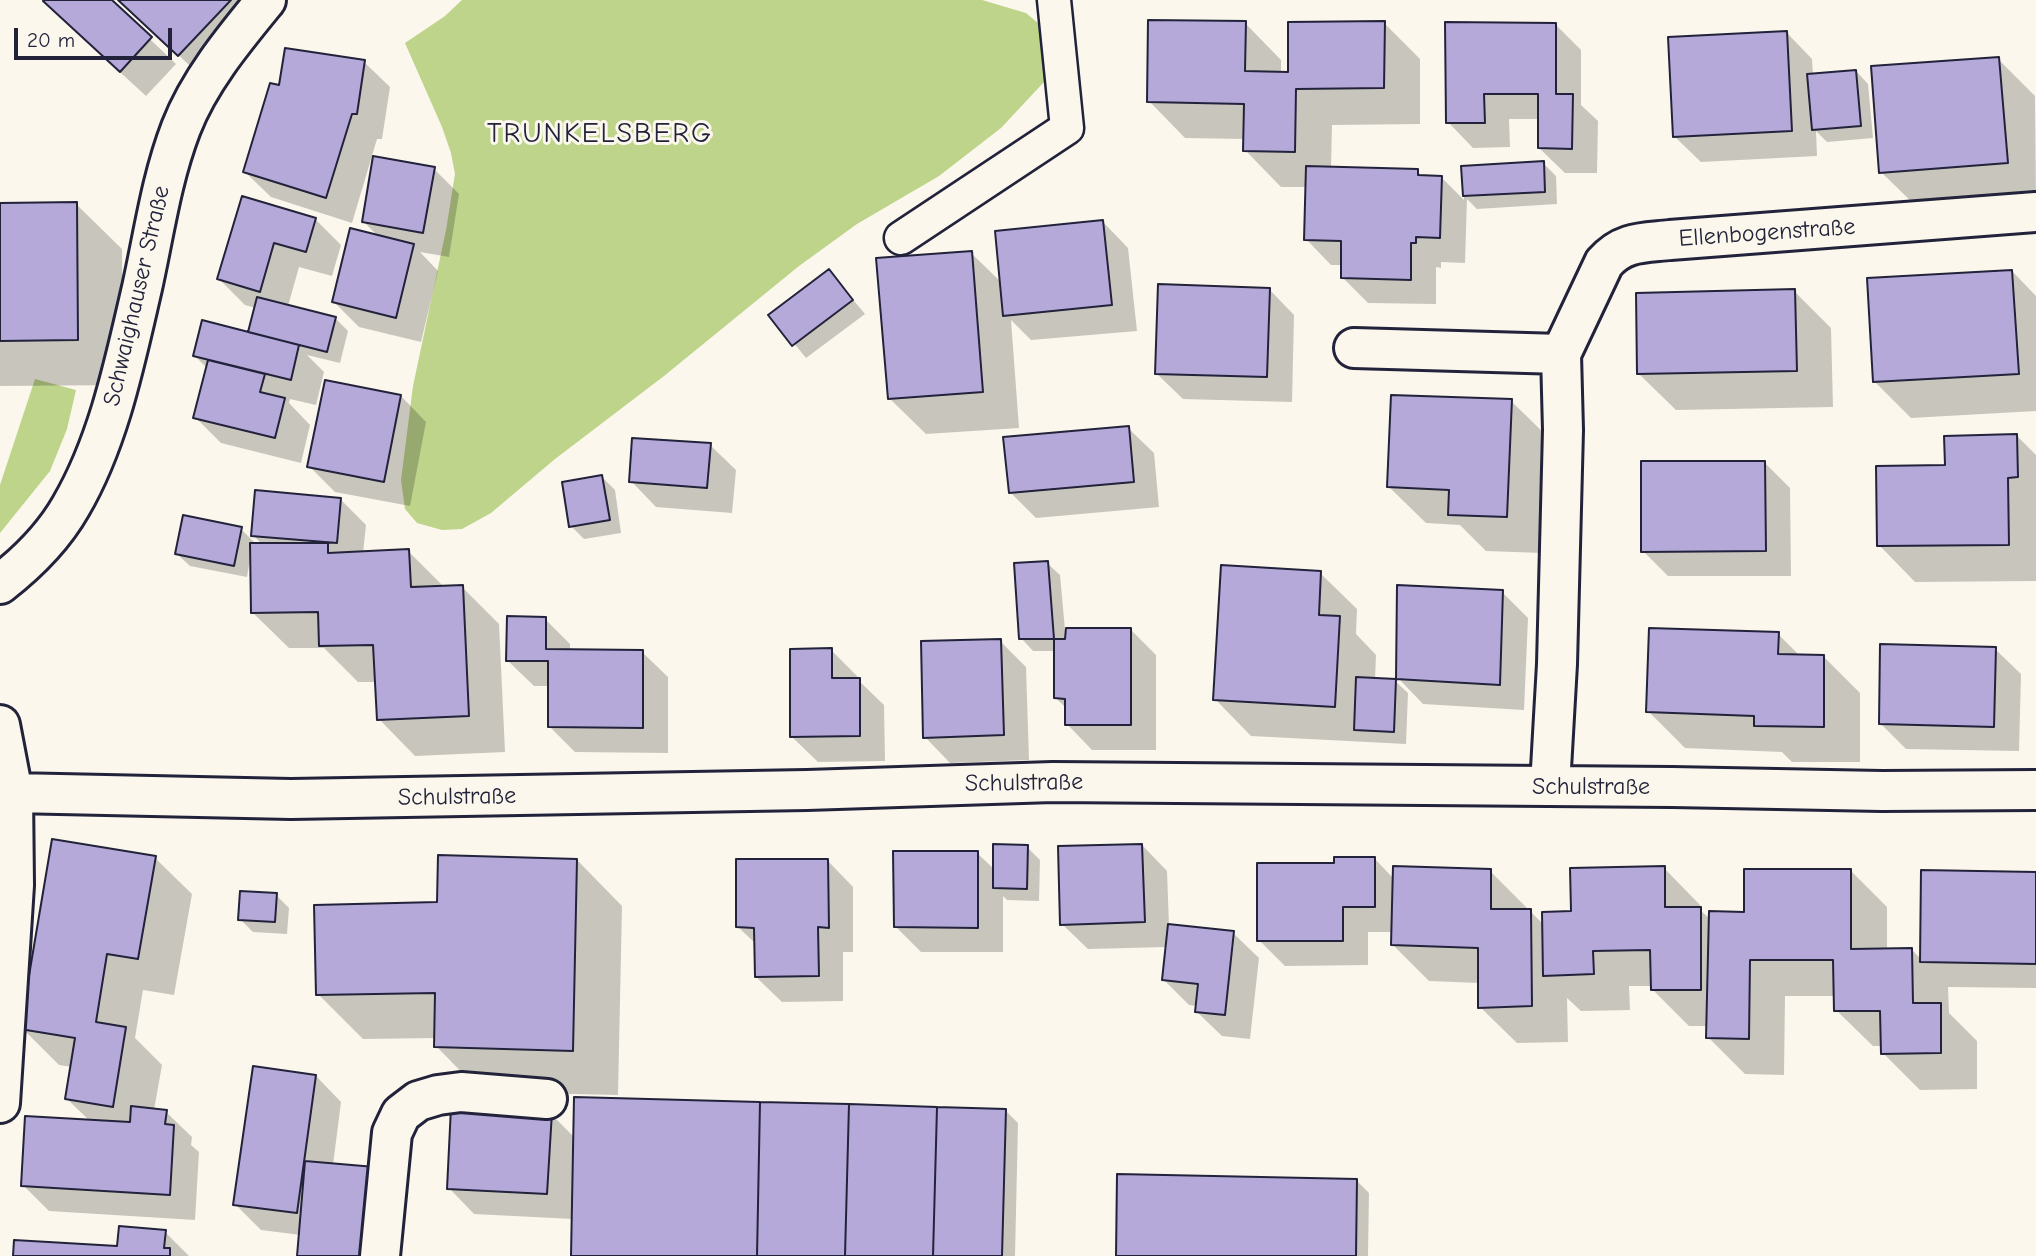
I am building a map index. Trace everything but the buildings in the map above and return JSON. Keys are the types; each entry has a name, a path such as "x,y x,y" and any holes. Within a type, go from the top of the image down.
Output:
{"street":[{"name":"Schwaighauser Straße","path":"0,584 22,567 42,545 70,507 90,468 111,410 142,288 159,201 182,126 219,61 266,0"},
{"name":"Ellenbogenstraße","path":"1550,786 1563,430 1561,354 1604,264 1622,247 1670,240 2036,212"},
{"path":"1354,348 1561,354"},
{"path":"0,725 13,793 14,885 0,1103"},
{"name":"Schulstraße","path":"13,793 291,799 794,790 1053,782 1882,791 2036,790"},
{"path":"380,1256 391,1133 401,1114 418,1101 461,1092 547,1099"}],"lane":[{"path":"901,238 1067,128 1054,0"}],"green space":[{"path":"462,0 982,0 1026,13 1045,29 1049,53 1044,82 1001,128 939,176 857,224 799,266 491,513 462,529 442,530 417,523 405,509 401,480 413,386 455,174 442,127 405,43 445,16"},
{"path":"35,379 76,390 67,429 50,471 0,533 0,485"}],"district":[{"name":"TRUNKELSBERG","path":"600,134"}]}
